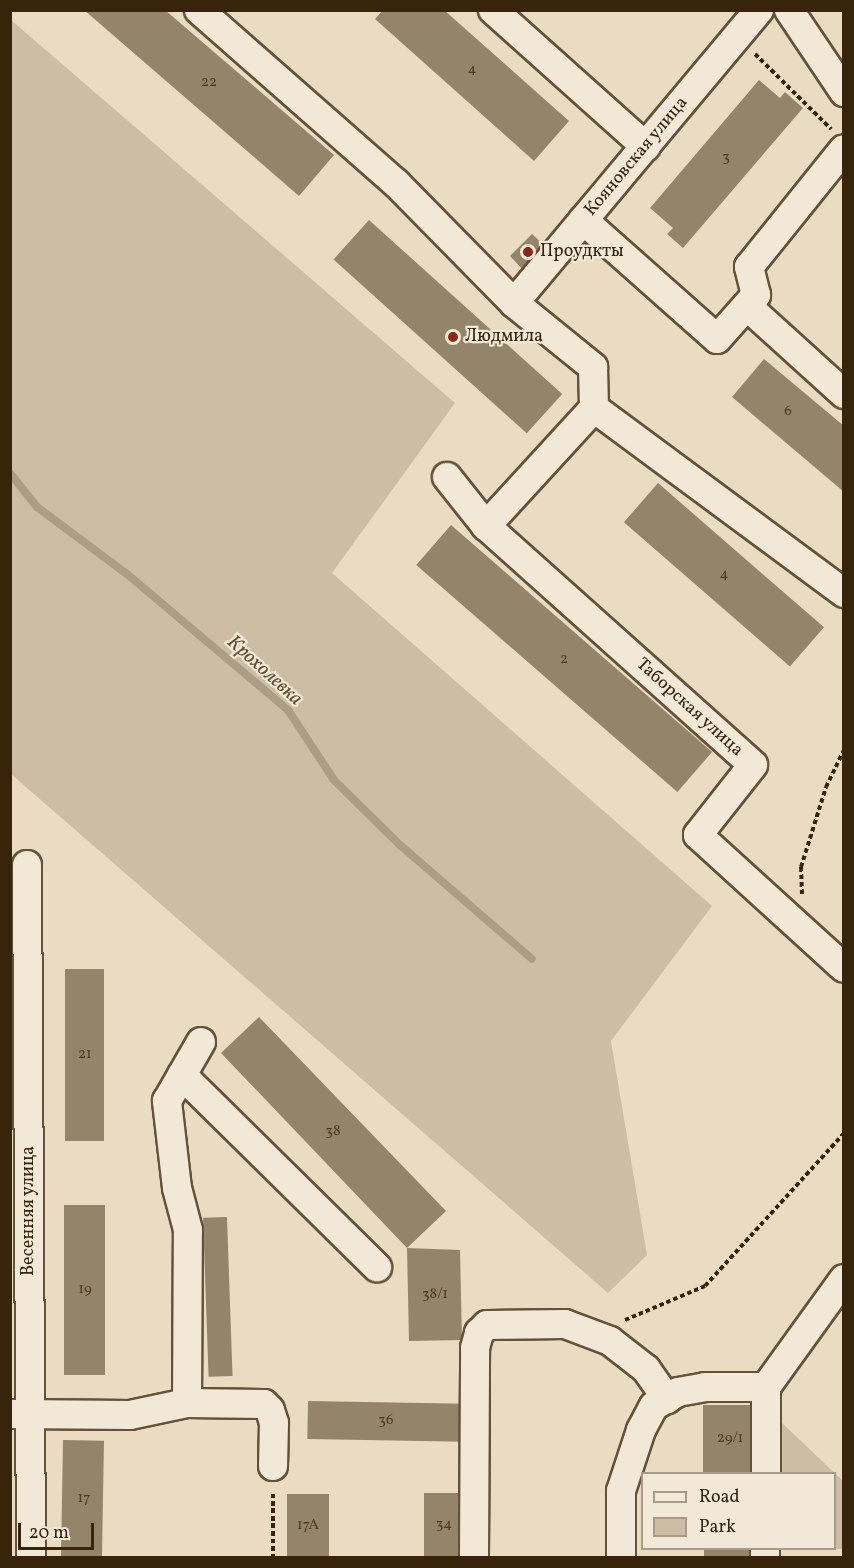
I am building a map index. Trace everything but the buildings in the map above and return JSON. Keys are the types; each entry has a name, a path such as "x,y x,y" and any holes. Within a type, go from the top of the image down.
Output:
{"street":[{"path":"199,10 396,183 514,303 593,368 594,408 486,526"},
{"path":"493,10 646,147"},
{"name":"Кояновская улица","path":"514,303 759,10"},
{"path":"789,10 843,92"},
{"path":"583,219 717,339 756,295 749,267 839,141"},
{"path":"747,306 843,394"},
{"path":"594,408 843,593"},
{"name":"Таборская улица","path":"447,477 486,526 753,765 698,835 843,968"},
{"name":"Весенняя улица","path":"27,865 19,910 20,1414 31,1557"},
{"path":"187,1402 188,1230 177,1188 167,1101 201,1042"},
{"path":"182,1075 377,1267"},
{"path":"766,1472 766,1387 843,1279"},
{"path":"474,1557 476,1348 479,1333 487,1324 565,1324 610,1341 646,1369 667,1399"},
{"path":"621,1557 621,1491 641,1430 654,1406 678,1392 705,1387 766,1387"},
{"path":"20,1414 130,1415 187,1402 264,1404 270,1410 274,1423 273,1466"}],"path":[{"path":"738,36 839,141"},
{"path":"804,931 801,867 826,786 843,750"},
{"path":"591,1334 705,1286 843,1132"},
{"path":"273,1466 273,1557"}],"green space":[{"path":"11,20 455,403 332,573 712,906 611,1041 647,1255 608,1293 11,774"},
{"path":"781,1422 834,1472 781,1472"},
{"path":"836,1474 843,1481 843,1549 836,1549"}],"waterway":[{"name":"Крохолевка","path":"10,473 37,507 127,574 288,710 334,780 400,845 532,959"}],"place":[{"name":"Проудкты","path":"528,252"},
{"name":"Людмила","path":"453,337"}]}
